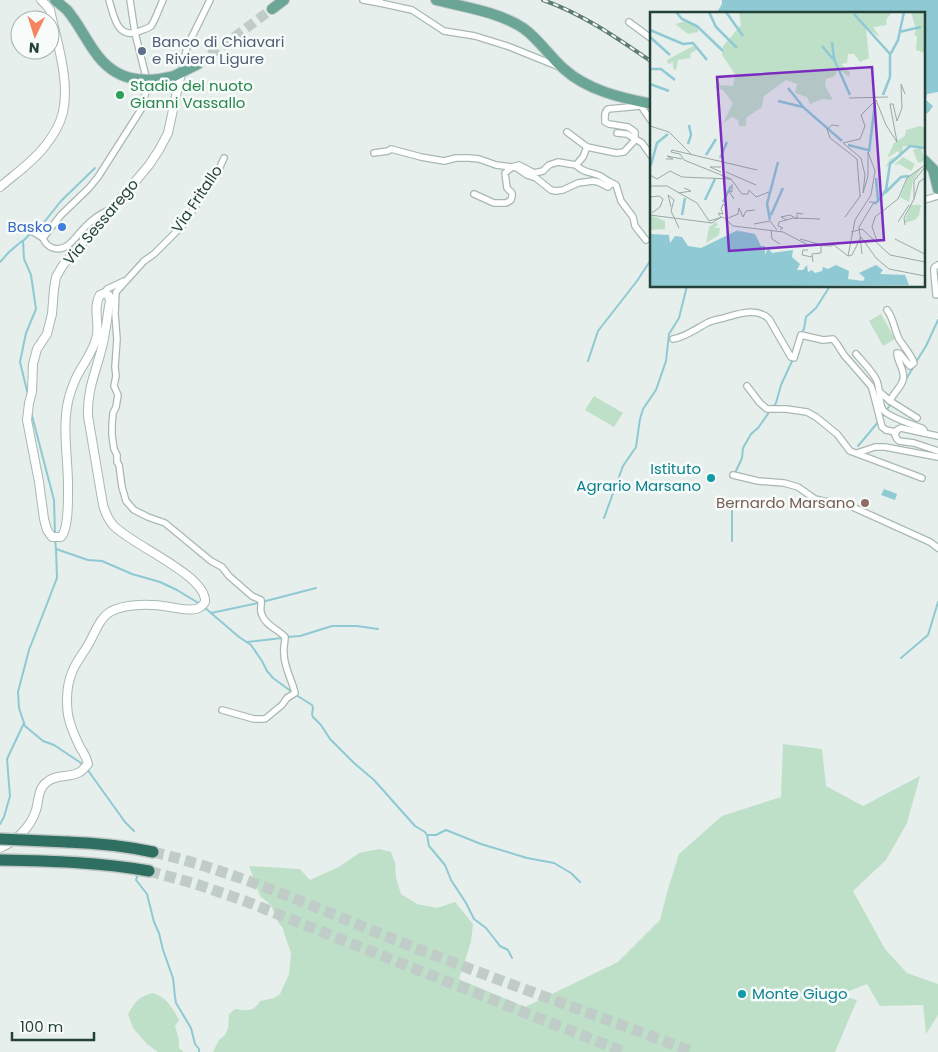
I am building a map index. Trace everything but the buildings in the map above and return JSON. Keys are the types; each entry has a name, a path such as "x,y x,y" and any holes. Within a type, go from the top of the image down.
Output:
{"highway":[{"path":"0,839 103,844 153,852"},
{"path":"0,860 61,861 149,871"}],"main road":[{"path":"54,0 67,10 95,53 104,63 114,72 126,78 153,80 178,75 198,64"},
{"path":"272,9 284,0"},
{"path":"436,0 508,20 538,40 564,68 586,84 602,91 646,104"},
{"path":"926,162 932,169 938,189"}],"street":[{"path":"0,187 32,160 45,146 60,123 63,113 65,100 63,70 50,10 41,0"},
{"path":"109,0 116,24 122,31 128,33 135,33 150,26 163,0"},
{"path":"42,238 61,215 98,177 142,108 146,91 146,77 135,33 130,0"},
{"path":"178,75 187,46 210,0"},
{"path":"363,0 412,10 444,31 475,36 510,46 564,68"},
{"path":"629,22 650,38"},
{"name":"Via Sessarego","path":"105,294 100,295 96,300 97,335 94,347 77,376 69,396 66,413 67,519 64,534 61,537 55,538 46,530 27,420 32,392 33,364 37,349 47,334 52,314 56,277 63,265 149,165 164,142 168,133 178,75"},
{"path":"567,132 587,147 616,154 624,152 635,140 634,132 628,127 605,122 606,111 608,109 646,104 650,116"},
{"path":"617,133 627,134 642,143 650,154"},
{"path":"576,165 583,157 587,147"},
{"path":"374,153 388,152 391,148 421,158 444,161 456,158 479,159 496,165 517,168 527,175 536,178 551,190 556,191 578,184 598,182 608,187 610,182"},
{"name":"Via Fritallo","path":"126,280 183,225 216,176 224,158"},
{"path":"474,194 494,202 506,203 511,200 512,193 507,188 505,173 512,167 519,165 531,172 538,173 553,163 576,165 580,169 591,174 597,174 616,185 622,201 633,217 635,226 646,240"},
{"path":"27,228 42,238 46,245 55,249 62,249 100,214 113,208"},
{"path":"936,295 933,271 934,267 938,265"},
{"path":"0,848 31,824 38,797 47,781 82,771 88,764 86,755 73,732 68,715 68,697 74,669 101,620 109,612 122,607 161,605 195,609 202,606 206,597 201,588 188,576 124,535 113,525 103,505 87,405 89,391 103,346 110,301 109,296 105,294 107,289 126,280"},
{"path":"126,280 116,292 117,345 114,386 118,395 112,425 114,449 117,455 126,501 134,510 165,523 222,567 229,576 252,596 261,600 262,616 272,628 285,637 284,654 286,666 295,693 265,719 254,719 222,710"},
{"path":"887,310 893,318 900,340 914,363 910,366 897,353 897,359 904,375 902,384 890,401"},
{"path":"673,339 711,321 742,312 750,312 761,314 769,319 794,358 801,335 822,340 832,339 870,386 882,427 896,432"},
{"path":"856,354 876,379 884,411 922,428 924,433"},
{"path":"747,386 767,409 807,412 837,434 850,452 922,478"},
{"path":"880,392 890,401 917,418"},
{"path":"896,432 901,428 938,436"},
{"path":"896,432 896,437 899,440 938,451"},
{"path":"857,453 875,447 885,447 938,457"},
{"path":"733,475 758,481 784,483 798,487 815,499 846,504 930,542 938,548"}],"green space":[{"path":"881,314 895,339 883,346 869,321"},
{"path":"594,396 623,413 614,427 585,410"},
{"path":"783,744 822,749 826,786 863,806 920,776 907,823 886,860 853,891 885,949 907,973 938,984 938,1015 926,1034 923,1005 880,1006 867,984 839,995 857,1000 835,1052 213,1052 228,1028 229,1014 235,1009 252,1009 260,1001 274,998 280,994 289,974 291,953 282,927 271,905 260,896 249,866 300,869 310,880 339,867 359,853 379,849 391,852 401,894 417,904 437,908 455,902 473,924 471,942 459,979 525,1007 618,962 660,920 679,854 722,816 781,797"},
{"path":"153,993 165,1000 177,1016 179,1020 175,1026 179,1048 184,1052 158,1052 147,1044 133,1028 128,1014 138,1000"}],"water":[{"path":"722,0 938,0 938,92 927,94 926,100 926,12 717,12"},
{"path":"926,100 933,106 926,114"},
{"path":"884,489 897,494 895,500 881,495"}],"waterway":[{"path":"35,230 41,226 61,201 95,168"},
{"path":"28,395 20,362 26,333 36,309 31,275 24,259 23,241 31,233"},
{"path":"0,262 22,241"},
{"path":"588,361 598,331 650,261"},
{"path":"604,518 623,466 636,447 643,409 656,390 666,361 669,334 679,318 686,288"},
{"path":"801,333 804,329 806,317 816,308 829,288"},
{"path":"916,362 938,320"},
{"path":"773,407 793,359"},
{"path":"905,381 914,366"},
{"path":"882,417 896,396"},
{"path":"735,473 742,458 743,448 751,434 758,428 770,411"},
{"path":"31,412 54,500 55,534"},
{"path":"858,446 879,421"},
{"path":"732,506 732,541"},
{"path":"0,824 10,796 7,759 24,723 19,708 18,692 29,650 57,578 55,539"},
{"path":"56,549 88,560 102,561 132,574 160,582 200,604"},
{"path":"211,613 316,588"},
{"path":"901,658 928,635 938,602"},
{"path":"204,607 251,645 273,678 312,705 313,717 330,739 374,780 415,826 425,832 429,846 445,865 451,880 474,919 486,928 500,946 508,950 512,958"},
{"path":"287,637 300,636 332,626 357,626 378,629"},
{"path":"247,642 282,638"},
{"path":"24,723 43,741 54,745 84,766"},
{"path":"87,769 125,822 134,831"},
{"path":"427,835 436,835 446,830 481,844 527,858 554,863 571,873 580,882"},
{"path":"138,874 136,880 147,894 154,922 173,978 176,1003 191,1028 199,1052"}],"tunnel":[{"path":"198,64 272,9"},
{"path":"153,852 252,882 413,947 693,1052"},
{"path":"149,871 196,884 245,901 624,1052"}],"railway":[{"path":"543,0 586,19 650,61"}],"place":[{"name":"Banco di Chiavari e Riviera Ligure","path":"142,51"},
{"name":"Stadio del nuoto Gianni Vassallo","path":"120,95"},
{"name":"Basko","path":"62,227"},
{"name":"Istituto Agrario Marsano","path":"711,478"},
{"name":"Bernardo Marsano","path":"865,503"},
{"name":"Monte Giugo","path":"742,994"}]}
